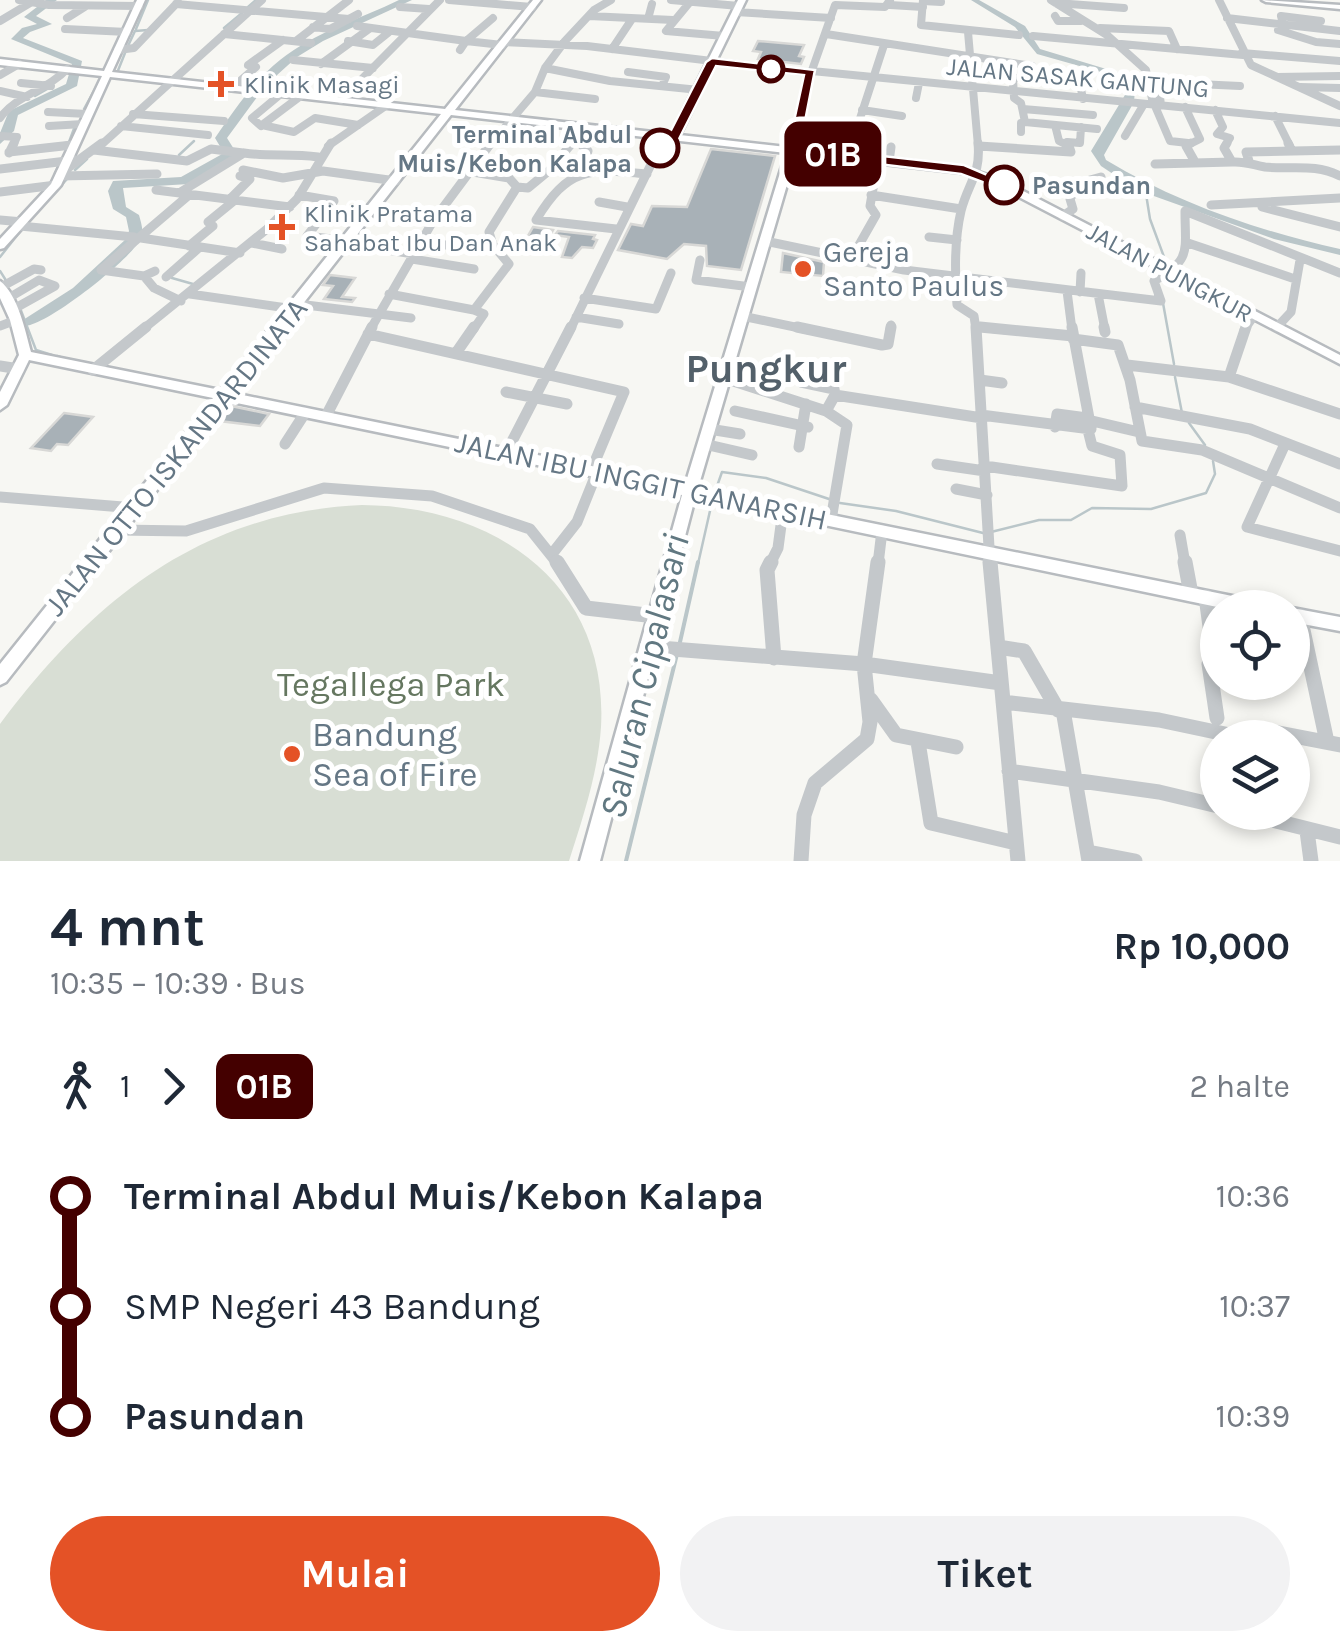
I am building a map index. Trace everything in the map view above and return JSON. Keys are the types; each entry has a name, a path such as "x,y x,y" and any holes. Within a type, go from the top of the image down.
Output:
{"main road":[{"path":"1266,0 1340,7"},
{"path":"0,246 61,174 140,3"},
{"name":"JALAN OTTO ISKANDARDINATA","path":"0,677 535,4"},
{"path":"674,136 739,6"},
{"name":"JALAN PUNGKUR","path":"0,62 850,156 979,174 1340,360"},
{"path":"590,861 690,491 792,150"},
{"path":"0,405 22,362 6,299"},
{"name":"JALAN IBU INGGIT GANARSIH","path":"22,362 92,370 783,510 832,507 882,531 1199,596"},
{"path":"1310,619 1340,624"}],"street":[{"path":"18,0 60,6 140,3"},
{"path":"60,6 68,0"},
{"path":"216,6 224,0"},
{"path":"0,192 61,174 85,160 262,0"},
{"path":"296,41 349,0"},
{"path":"340,100 440,0"},
{"path":"449,0 535,4"},
{"path":"326,416 389,294 467,171 535,92 545,68 562,45 589,16 611,0"},
{"path":"672,0 831,18"},
{"path":"1219,0 1250,65 1340,106"},
{"path":"1054,1 1125,4 1128,28"},
{"path":"1054,1 1146,70 1149,104 1170,141 1188,143 1200,139 1185,107"},
{"path":"118,50 133,48 179,2 349,19"},
{"path":"690,2 666,31 724,36"},
{"path":"792,150 811,72 838,4 941,2"},
{"path":"0,18 30,3"},
{"path":"648,19 652,4"},
{"path":"923,5 938,14"},
{"path":"908,49 921,25 923,5"},
{"path":"67,18 86,6"},
{"path":"400,7 429,9"},
{"path":"290,25 304,14"},
{"path":"312,27 330,29 358,14"},
{"path":"589,16 673,20"},
{"path":"1055,16 1058,22 1082,21"},
{"path":"460,50 492,18"},
{"path":"1227,18 1340,28"},
{"path":"612,48 632,19"},
{"path":"1279,24 1278,30 1294,36 1340,44"},
{"path":"921,25 1018,36"},
{"name":"JALAN SASAK GANTUNG","path":"357,26 466,42 612,48 973,89 1340,122"},
{"path":"1095,28 1169,31 1177,49"},
{"path":"65,29 150,30"},
{"path":"321,64 368,29"},
{"path":"348,42 373,45 388,32"},
{"path":"968,32 979,174 968,188 961,209 955,276 957,305 974,316 976,326 989,553 1018,861"},
{"path":"224,34 311,43"},
{"path":"826,34 1032,66 1029,78 1014,78 1014,92 1023,109 1022,135"},
{"path":"1033,36 1340,61"},
{"path":"238,88 256,67 248,65 283,40"},
{"path":"850,156 884,45"},
{"path":"1311,46 1321,60"},
{"path":"668,72 676,56"},
{"path":"293,60 373,68"},
{"path":"0,75 19,64"},
{"path":"545,68 699,90"},
{"path":"0,117 8,104 31,98 74,70"},
{"path":"628,72 666,77 662,86"},
{"path":"1032,73 1079,79 1082,99"},
{"path":"1273,77 1340,76"},
{"path":"21,83 52,86"},
{"path":"916,98 919,83"},
{"path":"1125,136 1149,104 1176,83 1240,86"},
{"path":"1296,88 1340,88"},
{"path":"0,91 31,98"},
{"path":"535,92 595,99"},
{"path":"281,94 252,118 262,125 294,132 315,118 358,124"},
{"path":"262,125 302,96"},
{"path":"92,370 240,254 290,207 318,156 387,105"},
{"path":"1023,109 1093,115"},
{"path":"862,110 902,116"},
{"path":"1215,110 1223,128 1217,134 1230,138 1224,148 1232,162"},
{"path":"48,112 83,120"},
{"path":"133,114 224,122"},
{"path":"1276,116 1292,151"},
{"path":"49,126 83,120"},
{"path":"1317,120 1324,136"},
{"path":"979,146 1055,125 1097,129"},
{"path":"1055,125 1059,142 1080,143 1081,128"},
{"path":"123,126 208,135"},
{"path":"467,171 508,178 517,187 529,188 586,126"},
{"path":"1022,135 1071,152 1067,142"},
{"path":"3,136 17,137 1,168 61,174 157,174"},
{"path":"506,453 549,375 627,207 662,143 674,136"},
{"path":"576,140 588,151 584,165"},
{"path":"1188,143 1194,162"},
{"path":"10,152 72,145"},
{"path":"851,259 876,215 870,208 871,195 891,147"},
{"path":"94,150 187,161 209,149 264,151 276,158 286,152 318,156"},
{"path":"1248,161 1246,152 1340,150"},
{"path":"166,277 214,226 208,222 250,178 237,176 264,151"},
{"path":"1304,151 1322,168 1340,176"},
{"path":"239,153 184,194 101,271 150,274 154,288 189,296 411,318"},
{"path":"1155,164 1248,161 1260,167 1322,168"},
{"path":"616,230 536,220 551,191 589,168 647,174"},
{"path":"243,170 283,178 293,172 310,172 396,181"},
{"path":"1062,216 1072,210 1070,199 1079,183 1101,177"},
{"path":"474,310 508,264 497,250 489,228 517,187"},
{"path":"156,190 290,207"},
{"path":"299,195 334,203 308,236 474,269"},
{"path":"871,195 961,209"},
{"path":"1281,207 1340,198"},
{"path":"448,200 462,202"},
{"path":"598,202 627,207"},
{"path":"1211,205 1281,207 1340,227"},
{"path":"765,241 955,276 1161,301 1154,281 1166,271 1179,268 1188,243 1185,211 1300,260 1340,272"},
{"path":"0,220 240,254"},
{"path":"929,237 957,240"},
{"path":"252,243 282,249"},
{"path":"420,243 497,250"},
{"path":"1188,243 1295,279"},
{"path":"700,260 696,280 751,288"},
{"path":"1277,328 1290,312 1300,260"},
{"path":"0,326 6,299 34,269 41,270"},
{"path":"584,298 656,310 671,273"},
{"path":"937,464 1122,486 1120,455 1092,446 1073,337 1074,292 1081,273"},
{"path":"389,294 484,314 456,353"},
{"path":"1098,294 1105,332"},
{"path":"742,316 882,345 888,344 891,325"},
{"path":"1229,377 1241,335 1254,316"},
{"path":"576,317 619,324"},
{"path":"976,326 1115,343 1126,366 1144,442 1208,453 1340,508"},
{"path":"368,334 624,392 576,522 552,554"},
{"path":"0,366 22,362"},
{"path":"1126,366 1229,377 1340,414"},
{"path":"724,378 762,387 766,394 826,411 847,424 832,507"},
{"path":"980,380 1002,383"},
{"path":"801,382 834,389 826,411"},
{"path":"506,392 567,404"},
{"path":"835,395 981,417 1055,426 1088,424 1139,432"},
{"path":"798,447 806,404"},
{"path":"1135,407 1250,429 1340,464"},
{"path":"735,411 804,426"},
{"path":"284,444 305,412"},
{"path":"709,429 740,434"},
{"path":"704,444 752,455"},
{"path":"1285,444 1247,527 1274,537 1340,550"},
{"path":"118,530 186,531 304,492 358,488 432,496 530,529 552,554 586,608 656,616"},
{"path":"956,490 987,496"},
{"path":"0,497 136,508"},
{"path":"774,658 767,570 778,548 783,510"},
{"path":"801,861 805,808 812,790 821,775 867,739 864,664 882,531"},
{"path":"1180,536 1214,656 1208,664 1217,718"},
{"path":"647,647 864,664 1001,683"},
{"path":"998,647 1024,651 1060,710 1089,856 1135,861"},
{"path":"1310,664 1333,744"},
{"path":"868,697 890,731 918,742 956,748"},
{"path":"1003,702 1159,720 1200,729"},
{"path":"918,742 930,823 1016,843"},
{"path":"1009,770 1200,802"},
{"path":"1303,830 1340,837"},
{"path":"1307,831 1310,861"}],"green space":[{"name":"Tegallega Park","path":"362,505 410,509 456,520 498,538 534,562 564,594 586,632 598,676 601,727 593,778 569,861 0,861 0,724 73,638 113,602 201,545 251,525 304,511"}],"shaded area":[{"path":"971,0 979,0 1025,26 1040,49 1136,78 1134,102 1104,155 1106,160 1190,202 1279,234 1340,249 1340,255 1274,239 1137,190 1101,166 1091,151 1128,90 1129,80 1037,54 1015,27"}],"building":[{"path":"758,41 804,45 799,56 804,57 801,64 758,59 761,52 753,51"},
{"path":"711,149 775,156 741,270 707,266 706,246 684,244 667,259 618,250 631,224 643,226 652,206 687,207"},
{"path":"533,227 553,230 545,245 549,250 537,253 525,241"},
{"path":"558,231 595,235 593,239 597,240 593,248 582,247 572,258 562,257 569,237 555,235"},
{"name":"Gereja Santo Paulus","path":"783,253 824,262 823,276 781,272"},
{"path":"330,275 355,278 342,297 355,298 352,302 324,299 333,286 323,285"},
{"path":"231,406 269,414 260,426 219,421"},
{"path":"64,413 93,417 68,445 57,444 51,451 31,448"}],"waterway":[{"path":"0,140 8,131 13,113 71,86 78,63 16,39 26,30 47,24 29,17 52,0"},
{"path":"136,29 148,0"},
{"path":"248,7 256,0"},
{"path":"28,323 78,291 133,241 136,231 132,215 120,209 115,191 118,184 184,181 231,154 221,138 282,63 320,39 407,0"},
{"path":"224,28 242,13"},
{"path":"127,48 135,31 148,30"},
{"path":"117,73 125,53"},
{"path":"20,67 61,72"},
{"path":"84,109 102,76"},
{"path":"35,96 49,88"},
{"path":"69,142 75,126"},
{"path":"614,128 671,133"},
{"path":"179,155 194,141"},
{"path":"753,262 786,150"},
{"path":"75,170 87,159"},
{"path":"55,173 59,165"},
{"path":"26,224 68,178"},
{"name":"Saluran Cipalasari","path":"1146,194 1150,219 1167,265"},
{"path":"0,257 22,229"},
{"path":"0,271 7,282"},
{"path":"172,278 193,284"},
{"name":"Saluran Cipalasari","path":"1163,303 1174,364"},
{"path":"20,308 36,350 52,355"},
{"path":"57,356 69,360"},
{"name":"Saluran Cipalasari","path":"1175,377 1182,413"},
{"name":"Saluran Cipalasari","path":"1189,423 1205,445"},
{"name":"Saluran Cipalasari","path":"991,532 1039,520 1071,520 1092,508 1151,509 1206,493 1215,474 1213,461"},
{"name":"Saluran Cipalasari","path":"716,489 722,472 766,478 832,500"},
{"name":"Saluran Cipalasari","path":"698,564 712,502"},
{"name":"Saluran Cipalasari","path":"840,503 896,511 983,533"},
{"name":"Saluran Cipalasari","path":"680,642 698,562"},
{"name":"Saluran Cipalasari","path":"626,861 677,654"}],"bus line":[{"name":"01B","path":"660,148 664,140 674,136 712,62 811,72 792,150 964,170 1004,185"}],"place":[{"name":"Klinik Masagi","path":"221,84"},
{"name":"Terminal Abdul Muis/Kebon Kalapa","path":"660,148"},
{"name":"Pasundan","path":"1004,185"},
{"name":"Klinik Pratama Sahabat Ibu Dan Anak","path":"282,227"},
{"name":"Gereja Santo Paulus","path":"803,269"},
{"name":"Bandung Sea of Fire","path":"292,754"}],"district":[{"name":"Pungkur","path":"766,368"}]}
